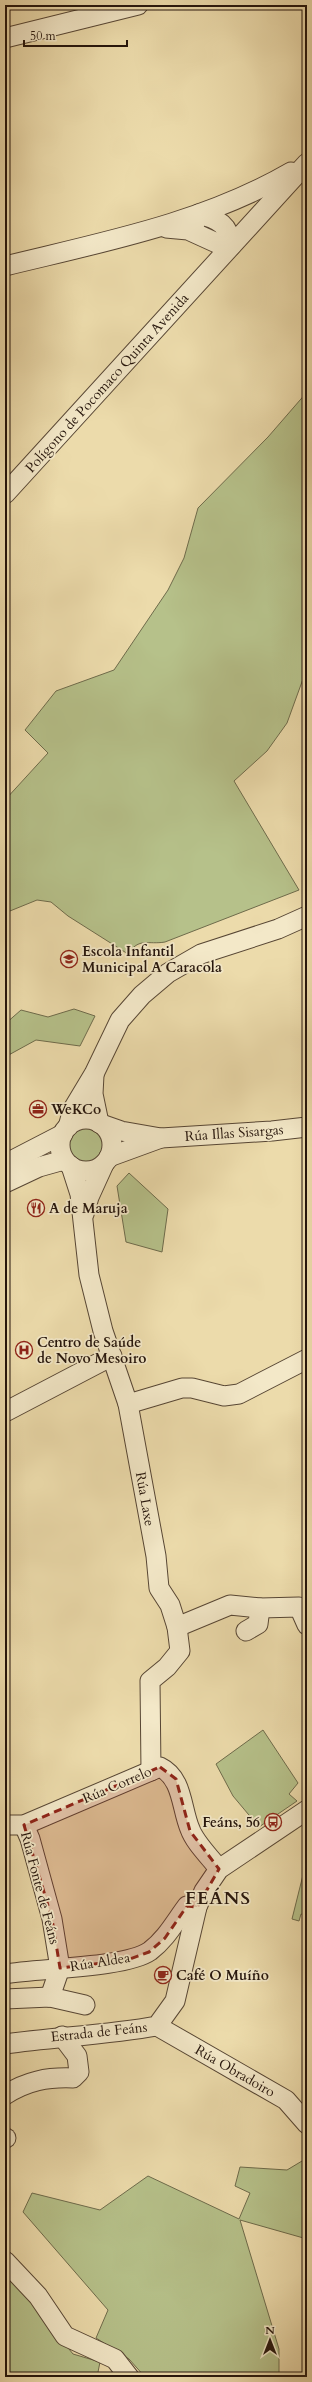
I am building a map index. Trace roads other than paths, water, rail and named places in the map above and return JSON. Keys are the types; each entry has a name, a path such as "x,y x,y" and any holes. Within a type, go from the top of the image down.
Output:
{"street":[{"path":"5,38 138,5"},
{"path":"5,266 158,228 256,192 307,163"},
{"name":"Polígono de Pocomaco Quinta Avenida","path":"5,494 307,163"},
{"path":"199,214 194,222 195,233 203,243 209,260 208,271"},
{"path":"158,228 188,230 221,245 231,246 231,234 222,223 199,214"},
{"path":"5,475 31,465"},
{"path":"68,1163 61,1152 65,1130 74,1109 94,1074 106,1046 120,1020 142,995 168,973 201,954 278,930 307,916"},
{"path":"5,1183 39,1167 68,1163 88,1171 107,1160 111,1139 100,1124 92,1094 94,1074"},
{"path":"5,1164 65,1130 75,1122 84,1120 100,1124"},
{"name":"Rúa Illas Sisargas","path":"100,1124 121,1131 161,1138 265,1132 307,1127"},
{"name":"Rúa Illas Sisargas","path":"107,1160 161,1138"},
{"name":"Rúa Laxe","path":"83,1218 89,1197 107,1160"},
{"name":"Rúa Laxe","path":"68,1163 80,1194 89,1275 103,1331 112,1356 136,1401 159,1588 170,1604 177,1627 180,1651 167,1667 150,1681 151,1771"},
{"path":"5,1412 112,1356"},
{"path":"136,1401 182,1388 192,1388 224,1396 239,1394 307,1359"},
{"path":"177,1627 230,1604 260,1608 299,1607 307,1625"},
{"path":"246,1631 258,1624 260,1608"},
{"name":"Rúa Correlo","path":"5,1825 24,1825 160,1767 168,1771 176,1780 190,1831 219,1870"},
{"name":"Estrada de Feáns","path":"5,2044 62,2036 126,2032 157,2026 175,2001 197,1906 204,1891 219,1870 307,1810"},
{"name":"Rúa Fonte de Feáns","path":"24,1825 30,1839 52,1919 60,1968 50,1997"},
{"name":"Rúa Aldea","path":"5,1974 127,1960 149,1952 165,1938 187,1906 197,1906"},
{"path":"5,1999 50,1997 85,2005"},
{"name":"Rúa Obradoiro","path":"157,2026 286,2100 307,2124"},
{"path":"5,2095 23,2084 49,2077 73,2078 79,2072 77,2056 62,2036"},
{"path":"5,2261 38,2296 65,2336 115,2359 130,2377"}],"place":[{"name":"Escola Infantil Municipal A Caracola","path":"69,959"},
{"name":"WeKCo","path":"38,1109"},
{"name":"A de Maruja","path":"36,1208"},
{"name":"Centro de Saúde de Novo Mesoiro","path":"24,1350"},
{"name":"Feáns, 56","path":"273,1822"},
{"name":"Café O Muíño","path":"163,1975"}],"district":[{"name":"FEÁNS","path":"218,1898"}]}
